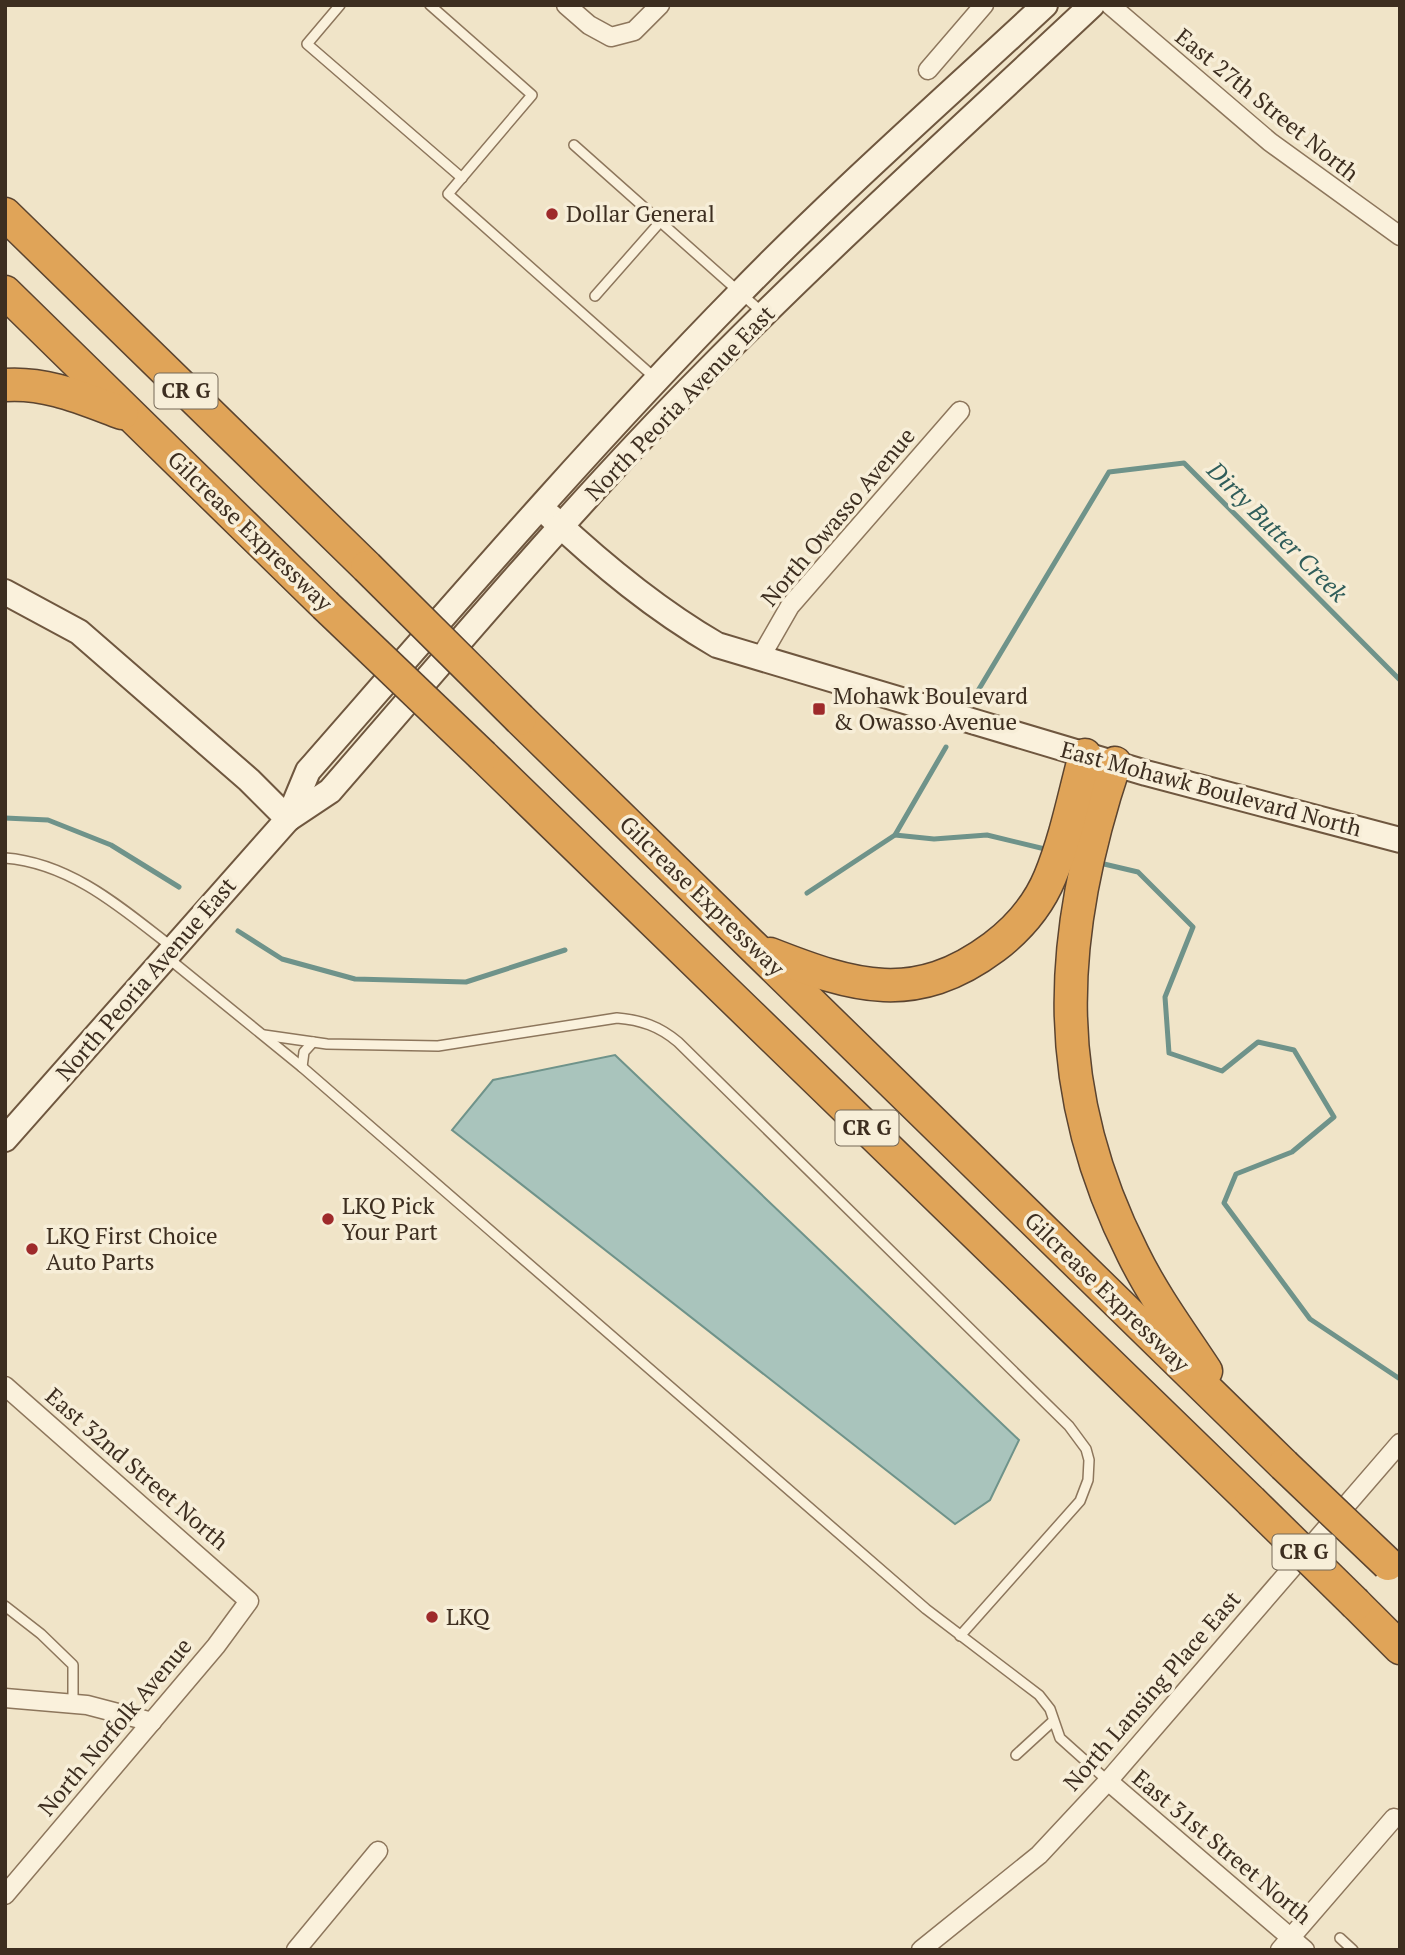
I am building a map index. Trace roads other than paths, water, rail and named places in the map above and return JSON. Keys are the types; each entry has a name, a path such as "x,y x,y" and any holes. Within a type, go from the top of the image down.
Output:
{"highway":[{"name":"Gilcrease Expressway","path":"5,214 1394,1570"},
{"name":"Gilcrease Expressway","path":"5,292 1400,1648"},
{"path":"5,385 35,385 64,391 135,418"},
{"path":"755,948 830,977 877,985 934,979 973,963 1018,926 1036,905 1100,759"},
{"path":"1100,759 1078,905 1070,1030 1073,1078 1087,1140 1111,1207 1133,1255 1240,1422"}],"main road":[{"name":"North Peoria Avenue East","path":"288,819 308,771 539,506 656,379 740,292 1045,5"},
{"name":"North Peoria Avenue East","path":"5,1139 288,819 330,791 561,526 764,314 856,222 1092,5"},
{"name":"East Mohawk Boulevard North","path":"539,506 630,588 675,621 717,645 759,660 1100,759 1400,840"},
{"path":"5,592 79,632 249,780 288,819"}],"street":[{"path":"566,5 601,32 619,37 634,31 660,5"},
{"path":"928,69 984,5"},
{"name":"East 27th Street North","path":"1110,5 1270,142 1400,236"},
{"name":"North Owasso Avenue","path":"759,660 790,606 960,411"},
{"name":"East 32nd Street North","path":"5,1386 237,1588"},
{"name":"North Lansing Place East","path":"921,1950 1039,1855 1108,1781 1400,1443"},
{"name":"North Norfolk Avenue","path":"5,1895 152,1722 249,1601 237,1588"},
{"path":"5,1698 73,1704 152,1722"},
{"name":"East 31st Street North","path":"1108,1781 1292,1946"},
{"path":"1292,1946 1394,1818"},
{"path":"296,1950 378,1852"}],"lane":[{"path":"340,5 307,44 462,178"},
{"path":"430,5 532,95 448,194 656,379"},
{"path":"574,145 764,314"},
{"path":"595,296 661,221"},
{"path":"5,858 47,866 80,881 125,910 261,1034 657,1378 960,1636 1039,1695 1050,1709 1052,1722 1060,1738 1108,1781"},
{"path":"261,1034 313,1042 438,1046 617,1018 636,1019 652,1025 678,1042 1069,1426 1086,1449 1090,1469 1080,1502 960,1636"},
{"path":"302,1067 304,1052 313,1042"},
{"path":"5,1606 41,1633 74,1665 73,1704"},
{"path":"1016,1755 1052,1722"},
{"path":"1340,1938 1353,1950"}],"water":[{"path":"615,1055 1019,1440 990,1500 955,1524 452,1130 493,1080"}],"waterway":[{"name":"Dirty Butter Creek","path":"979,689 1109,472 1184,463 1400,680"},
{"name":"Dirty Butter Creek","path":"807,893 895,835 946,747"},
{"name":"Dirty Butter Creek","path":"5,818 48,820 111,845 179,887"},
{"path":"895,835 934,839 987,835 1049,850"},
{"path":"1104,864 1138,872 1193,927 1165,997 1169,1053 1222,1071 1258,1042 1294,1050 1334,1117 1292,1152 1236,1174 1224,1203 1310,1319 1400,1379"},
{"name":"Dirty Butter Creek","path":"238,931 282,959 355,979 466,982 565,950"}],"place":[{"name":"Dollar General","path":"552,214"},
{"name":"Mohawk Boulevard & Owasso Avenue","path":"819,709"},
{"name":"LKQ Pick Your Part","path":"328,1219"},
{"name":"LKQ First Choice Auto Parts","path":"32,1249"},
{"name":"LKQ","path":"432,1617"}]}
